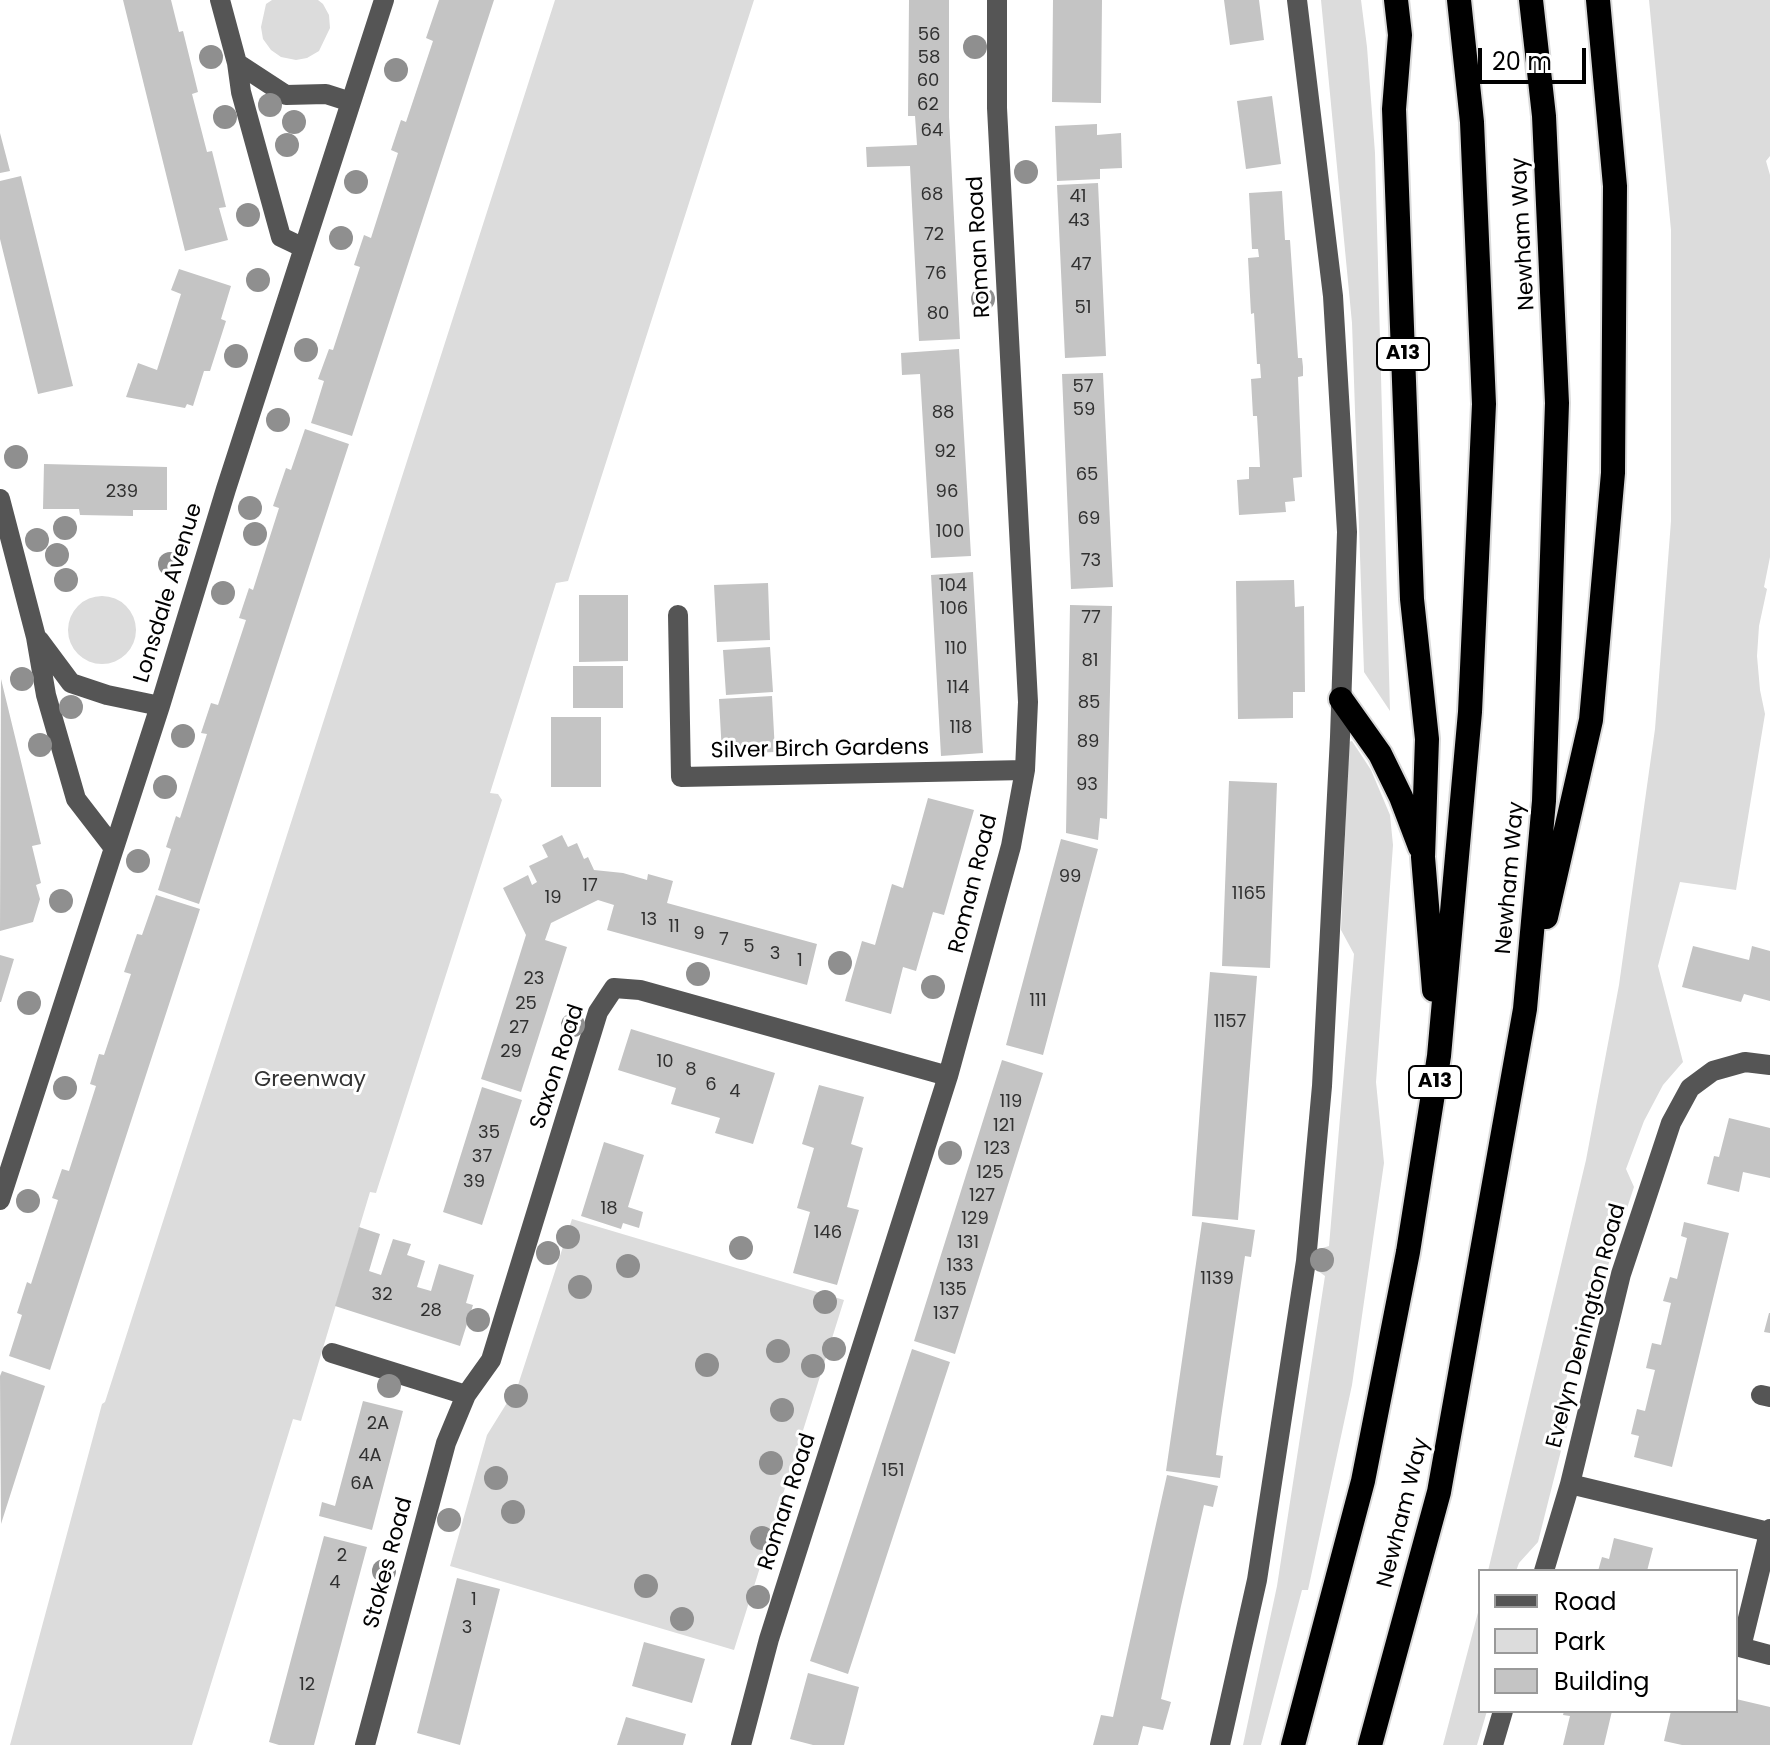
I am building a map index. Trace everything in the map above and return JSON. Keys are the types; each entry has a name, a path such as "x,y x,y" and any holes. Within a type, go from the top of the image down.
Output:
{"highway":[{"name":"A13","path":"1396,0 1400,35 1394,109 1412,599 1427,739 1423,857 1439,1056"},
{"name":"A13","path":"1293,1745 1363,1481 1408,1252 1439,1056 1470,712 1484,404 1472,122 1459,0"},
{"name":"Newham Way","path":"1370,1745 1439,1492 1525,1009 1544,801 1557,403 1544,116 1531,0"},
{"path":"1525,1009 1591,720 1613,473 1615,186 1598,0"},
{"name":"A13","path":"1341,699 1380,754 1401,797 1423,857"}],"street":[{"path":"220,0 237,63 241,92 281,237 304,248"},
{"name":"Lonsdale Avenue","path":"0,1200 384,0"},
{"name":"Roman Road","path":"741,1745 769,1639 948,1076 1011,846 1025,770 1028,702 997,108 997,0"},
{"path":"1220,1745 1257,1580 1306,1261 1322,1086 1341,699 1347,532 1334,312 1297,0"},
{"path":"237,63 286,95 326,94 351,102"},
{"path":"0,499 36,637 46,695 76,799 113,847"},
{"name":"Silver Birch Gardens","path":"678,615 681,777 1025,770"},
{"path":"36,637 71,683 107,695 160,706"},
{"name":"Saxon Road","path":"466,1395 491,1360 598,1012 614,988 640,990 948,1076"},
{"name":"Evelyn Denington Road","path":"1545,1569 1570,1484 1621,1274 1671,1123 1690,1088 1713,1071 1745,1062 1770,1065"},
{"path":"332,1353 466,1395"},
{"name":"Stokes Road","path":"365,1745 446,1443 466,1395"},
{"path":"1570,1484 1770,1531 1738,1646 1770,1655"},
{"path":"1493,1745 1502,1713"}],"green space":[{"path":"272,0 318,0 323,4 329,15 330,28 319,51 296,60 281,57 271,50 263,39 261,27 266,4"},
{"name":"Greenway","path":"555,0 754,0 568,581 556,583 490,793 498,794 502,800 376,1193 370,1192 301,1421 293,1419 192,1745 10,1745 102,1404"},
{"path":"1321,0 1361,0 1367,47 1375,153 1390,711 1364,672 1352,323"},
{"path":"1649,0 1770,0 1770,156 1766,161 1770,175 1770,557 1757,656 1765,714 1736,890 1680,882 1658,966 1683,1062 1663,1085 1644,1121 1626,1169 1634,1187 1608,1266 1588,1290 1565,1384 1570,1415 1538,1542 1517,1569 1488,1569 1586,1160 1619,985 1655,729 1671,521 1671,230"},
{"path":"95,596 109,596 121,601 131,611 136,630 131,649 121,659 109,664 95,664 83,659 73,649 68,637 68,623 73,611 83,601"},
{"path":"1352,741 1371,770 1390,815 1393,845 1376,1082 1384,1163 1352,1385 1308,1590 1302,1590 1261,1745 1243,1745 1277,1586 1325,1276 1314,1268 1316,1250 1329,1246 1354,954 1341,930 1349,742"},
{"path":"572,1219 844,1300 734,1650 450,1566 487,1435 518,1385"},
{"path":"1478,1613 1478,1713 1486,1713 1477,1745 1443,1745"}],"building":[{"path":"123,0 171,0 179,32 183,31 198,92 192,94 207,152 212,151 226,207 219,208 228,240 185,251"},
{"path":"439,0 494,0 352,436 311,423 324,381 318,379 329,349 333,350 360,267 354,265 364,235 371,238 398,153 391,150 401,120 406,122 433,41 426,38"},
{"path":"909,0 949,0 949,117 960,339 919,341 910,166 867,167 866,147 917,145 915,116 908,116"},
{"path":"1053,0 1102,0 1101,103 1052,102"},
{"path":"1224,0 1259,0 1264,40 1230,45"},
{"path":"1272,96 1281,164 1246,169 1237,101"},
{"path":"1097,124 1097,135 1121,133 1122,168 1100,169 1100,179 1057,181 1055,126"},
{"path":"0,133 10,171 0,173"},
{"path":"21,176 73,386 38,394 0,239 0,181"},
{"path":"1098,183 1106,356 1065,358 1057,185"},
{"path":"1282,191 1285,240 1290,240 1298,358 1302,358 1303,367 1303,376 1298,377 1302,477 1293,478 1295,501 1285,502 1286,512 1239,515 1237,480 1249,479 1249,467 1260,467 1251,379 1261,378 1260,364 1257,364 1254,313 1251,314 1248,258 1259,257 1258,249 1252,249 1249,193"},
{"path":"179,269 231,286 221,319 226,321 210,371 204,371 193,406 187,404 185,408 126,397 138,363 157,370 181,294 171,290"},
{"path":"959,349 971,556 931,558 920,374 902,375 901,353"},
{"path":"1103,373 1113,587 1071,589 1062,374"},
{"path":"305,429 349,444 199,904 158,890 171,849 166,847 176,816 180,818 207,734 201,733 211,703 218,705 246,620 239,618 249,588 253,590 279,508 273,506 286,468 291,470"},
{"path":"44,464 167,467 167,510 133,510 133,516 80,515 79,509 43,509"},
{"path":"973,572 983,753 941,756 931,575"},
{"path":"1294,580 1295,607 1304,606 1305,692 1293,692 1293,718 1238,719 1236,581"},
{"path":"768,583 770,640 717,642 714,585"},
{"path":"579,595 628,595 628,661 579,662"},
{"path":"1070,605 1112,606 1107,819 1100,818 1098,840 1066,833"},
{"path":"770,647 773,692 726,695 723,650"},
{"path":"573,666 623,666 623,708 573,708"},
{"path":"1,679 41,844 32,846 41,883 36,885 40,899 33,922 0,931"},
{"path":"772,696 775,752 722,754 719,699"},
{"path":"551,717 601,717 601,787 551,787"},
{"path":"1229,781 1277,783 1270,968 1222,966"},
{"path":"928,798 974,810 944,915 933,912 916,971 903,967 891,1014 845,1001 862,941 875,945 892,884 903,888"},
{"path":"562,835 568,847 577,843 584,859 588,857 594,870 623,873 647,880 648,874 673,881 667,903 817,944 807,985 607,930 614,905 598,900 551,923 545,940 567,947 521,1092 481,1079 526,935 503,888 528,875 532,885 537,882 529,866 548,857 542,845"},
{"path":"1061,839 1098,849 1043,1055 1006,1045"},
{"path":"156,895 200,909 50,1370 9,1356 22,1315 17,1313 27,1282 31,1284 58,1200 52,1198 62,1169 69,1171 96,1086 90,1084 99,1054 104,1055 131,974 124,972 137,934 142,935"},
{"path":"1693,946 1749,960 1752,946 1770,951 1770,1001 1744,994 1741,1002 1682,987"},
{"path":"0,955 14,959 1,1002 0,1002"},
{"path":"1210,972 1257,976 1238,1220 1192,1216"},
{"path":"631,1029 775,1073 753,1144 715,1133 720,1118 671,1104 676,1088 618,1070"},
{"path":"1002,1060 1043,1073 955,1354 914,1341"},
{"path":"819,1085 864,1097 851,1144 863,1148 847,1207 859,1210 837,1285 793,1273 810,1212 797,1208 814,1148 802,1144"},
{"path":"482,1087 522,1100 482,1225 443,1212"},
{"path":"1729,1118 1770,1128 1770,1178 1743,1172 1739,1192 1707,1184 1714,1156 1719,1157"},
{"path":"604,1142 644,1155 628,1207 643,1212 639,1228 623,1223 621,1229 581,1216"},
{"path":"1202,1222 1255,1230 1251,1257 1245,1256 1221,1418 1216,1455 1223,1456 1220,1478 1166,1471"},
{"path":"1684,1222 1729,1233 1672,1467 1634,1457 1639,1436 1631,1434 1637,1409 1645,1411 1655,1370 1646,1368 1652,1343 1661,1345 1671,1303 1663,1301 1670,1277 1677,1279 1687,1238 1681,1236"},
{"path":"359,1227 380,1234 369,1271 381,1275 393,1239 411,1244 407,1255 425,1261 417,1287 431,1291 439,1264 474,1275 466,1303 473,1305 460,1346 335,1306"},
{"path":"1770,1313 1770,1333 1764,1332"},
{"path":"912,1349 950,1362 848,1674 810,1661"},
{"path":"2,1371 45,1386 1,1524 0,1376"},
{"path":"363,1401 403,1411 372,1530 319,1516 322,1502 335,1506"},
{"path":"1167,1475 1218,1486 1213,1507 1204,1505 1181,1606 1161,1699 1171,1702 1163,1730 1143,1726 1138,1745 1093,1745 1101,1715 1113,1717"},
{"path":"324,1536 367,1547 314,1745 279,1745 269,1742"},
{"path":"1614,1538 1653,1548 1648,1569 1599,1569 1602,1557 1609,1559"},
{"path":"457,1578 500,1589 460,1745 417,1733"},
{"path":"644,1642 705,1659 692,1703 632,1686"},
{"path":"808,1673 859,1687 844,1745 813,1745 790,1739"},
{"path":"1738,1699 1770,1707 1770,1745 1682,1745 1664,1741 1671,1713 1738,1713"},
{"path":"1612,1713 1604,1745 1563,1745 1570,1716 1563,1715"},
{"path":"626,1717 686,1734 683,1745 617,1745"}]}
